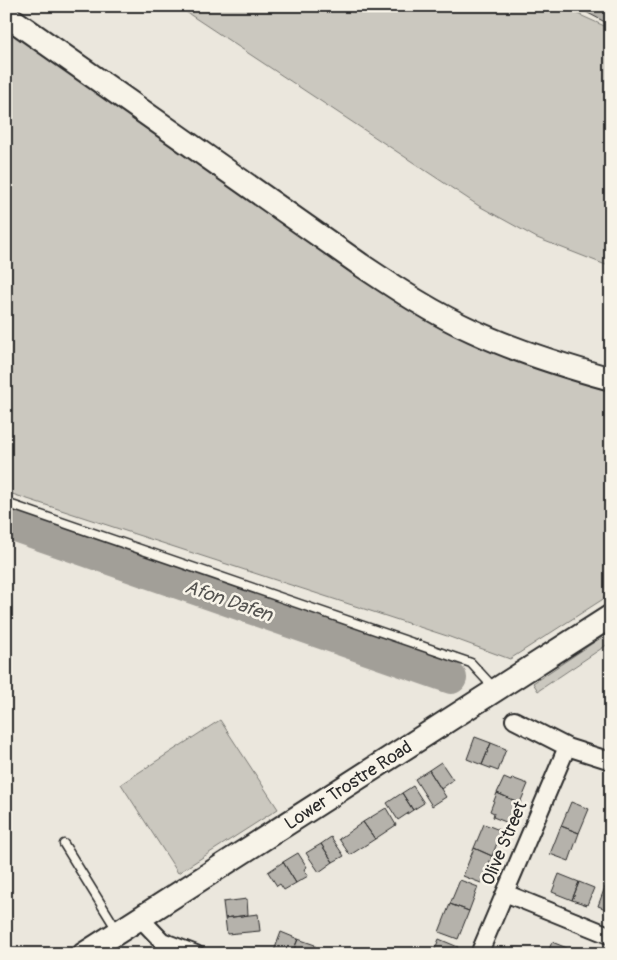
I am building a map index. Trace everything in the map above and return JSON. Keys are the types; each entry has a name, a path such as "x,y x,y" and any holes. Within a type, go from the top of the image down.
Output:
{"main road":[{"path":"6,15 361,265 420,303 472,331 524,352 572,369 611,379"},
{"name":"Lower Trostre Road","path":"84,954 611,616"}],"street":[{"path":"514,720 567,748 611,761"},
{"name":"Olive Street","path":"479,954 567,748"},
{"path":"505,893 611,936"},
{"path":"140,918 162,941 196,954"}],"lane":[{"path":"6,503 471,663 497,690"},
{"path":"64,844 118,932"}],"shaded area":[{"path":"177,6 560,6 611,29 611,267 537,238 479,206"},
{"path":"6,28 519,362 611,392 611,594 510,659 447,636 6,492"},
{"path":"611,631 611,642 538,691 533,683"},
{"path":"220,720 278,809 178,873 121,784"}],"building":[{"path":"589,6 611,6 605,22 586,12"},
{"path":"475,737 491,743 482,765 467,759"},
{"path":"491,743 506,749 498,771 482,765"},
{"path":"441,762 453,780 441,789 429,770"},
{"path":"429,770 446,797 432,806 415,779"},
{"path":"504,778 511,781 512,778 528,784 520,803 497,793"},
{"path":"413,786 424,803 413,810 402,793"},
{"path":"402,793 413,810 398,820 387,803"},
{"path":"497,793 520,803 511,824 493,817 494,813 490,811"},
{"path":"571,802 589,809 579,833 561,826"},
{"path":"386,808 396,825 375,839 363,822"},
{"path":"363,822 375,839 350,855 339,839"},
{"path":"484,824 502,831 492,856 474,848"},
{"path":"561,826 579,833 569,861 550,854"},
{"path":"331,837 344,856 333,862 321,844"},
{"path":"321,844 333,862 319,872 306,853"},
{"path":"474,848 492,856 481,883 463,876"},
{"path":"298,853 307,867 304,869 308,876 296,883 283,862"},
{"path":"283,862 296,883 284,890 280,884 277,886 268,872"},
{"path":"559,874 579,882 572,900 552,892"},
{"path":"460,880 478,887 469,911 450,904"},
{"path":"579,882 594,888 587,905 572,900"},
{"path":"605,887 611,890 611,911 598,906"},
{"path":"247,899 248,915 225,918 223,902"},
{"path":"450,904 469,911 458,939 439,932"},
{"path":"258,914 260,931 227,934 225,918"},
{"path":"281,932 298,939 292,954 280,954 274,951"},
{"path":"298,939 315,945 311,954 292,954"},
{"path":"439,939 458,947 455,954 433,954"},
{"path":"552,942 567,948 564,954 547,954"}],"waterway":[{"name":"Afon Dafen","path":"6,523 451,678"}]}
